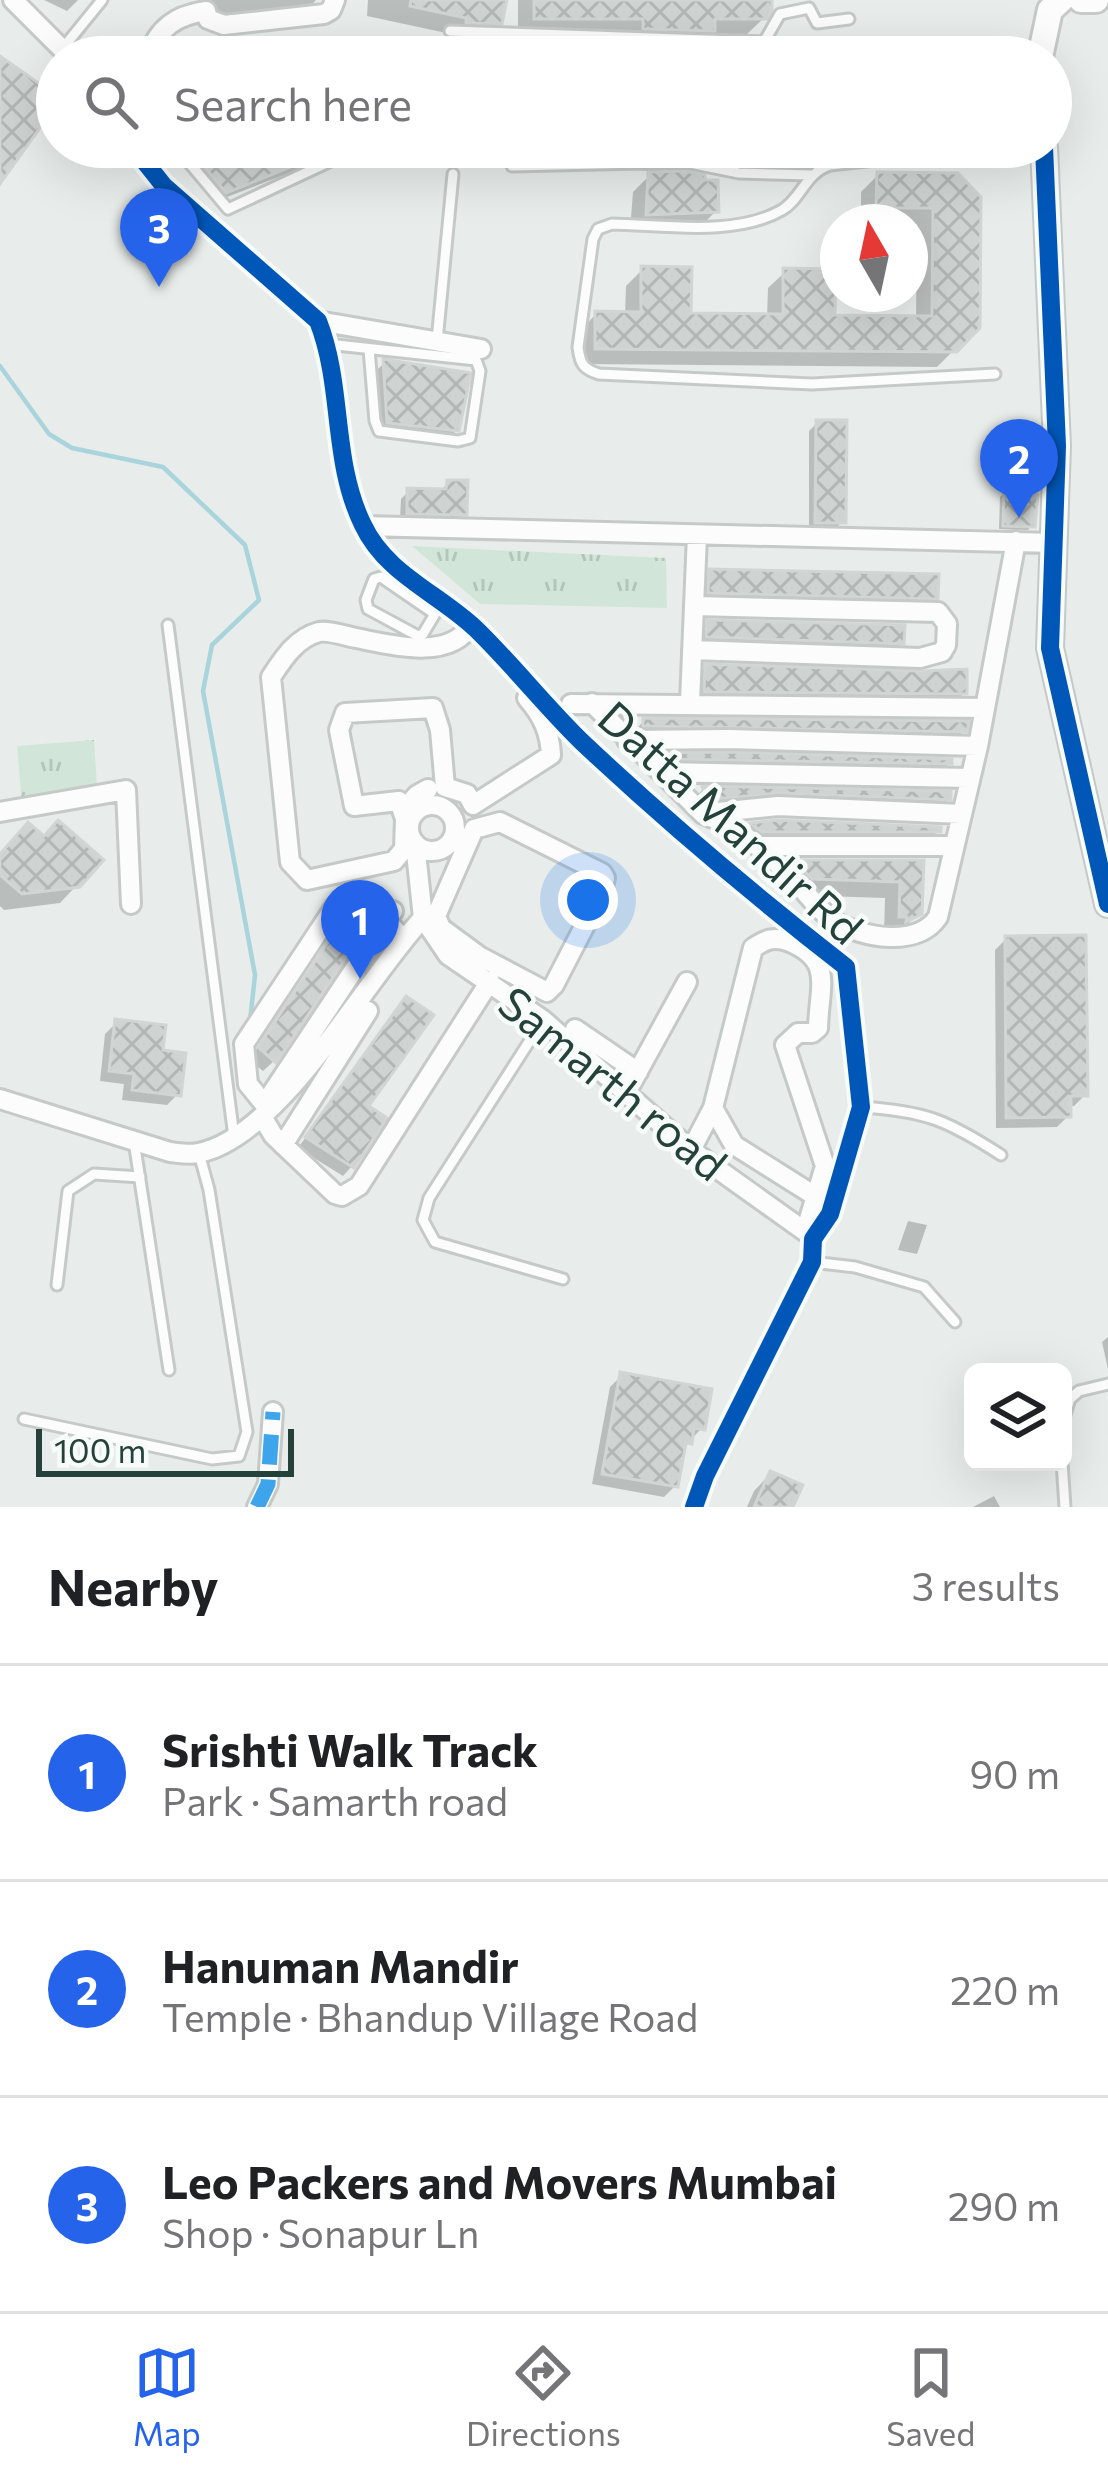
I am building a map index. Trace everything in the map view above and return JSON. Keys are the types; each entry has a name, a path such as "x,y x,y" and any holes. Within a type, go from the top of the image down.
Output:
{"street":[{"path":"14,0 49,36"},
{"path":"158,36 172,22 207,6 208,19 224,26 324,14 332,10 335,0"},
{"path":"1045,36 1051,10 1061,0"},
{"path":"1081,0 1096,0"},
{"path":"150,168 164,186 318,321 481,349"},
{"path":"1045,168 1057,446 1050,648 1108,904"},
{"name":"Datta Mandir Rd","path":"318,321 327,344 344,476 363,526 383,558 472,633 580,740 764,903 846,968 861,1107 830,1214 809,1234 812,1262 694,1507"},
{"path":"363,526 1053,543"},
{"path":"690,702 697,536"},
{"path":"986,707 582,704 627,740 703,814 725,822 758,846 836,922 881,936 917,935 938,917 978,746 986,707 1016,542"},
{"path":"692,650 920,658 942,652 947,623 938,612 694,606"},
{"path":"0,1099 170,1152 199,1153 234,1137 260,1115 423,918 411,847 404,810 399,801 354,806 339,730 345,713 433,707 445,787 464,793 473,806 550,755 550,737 538,711 472,633 450,645 430,647 321,631 297,643 272,677 290,862 307,880 394,861 411,847 435,851 449,844 455,823 447,811 433,806 414,815 411,847"},
{"path":"627,740 978,746"},
{"path":"661,772 970,778"},
{"path":"404,810 428,789"},
{"path":"0,812 126,790 131,904"},
{"path":"447,811 464,793"},
{"path":"703,814 778,806 962,814"},
{"path":"500,822 605,878 602,894 547,992 481,969 441,928 436,916 474,829 500,822"},
{"path":"758,846 954,846"},
{"path":"403,939 390,916 371,904 355,900 334,908 244,1044 248,1084 260,1115 334,1194 350,1194 359,1186 481,969"},
{"path":"284,1145 354,1003 390,916"},
{"name":"Samarth road","path":"423,918 448,955 481,969 562,1026 626,1093 691,1150 809,1234"},
{"path":"691,1150 713,1108 753,948 766,939 782,938 814,953 820,964 818,1028 798,1033 785,1045 824,1158 809,1234"},
{"path":"626,1093 687,982"},
{"path":"562,1026 638,1072"},
{"path":"227,1088 248,1084"},
{"path":"713,1108 734,1145 815,1196"},
{"path":"257,1507 268,1484 273,1412"}],"lane":[{"path":"78,36 102,0"},
{"path":"767,36 780,14 809,8 818,23 849,19"},
{"path":"450,31 593,36"},
{"path":"194,168 228,208"},
{"path":"228,208 315,168"},
{"path":"715,168 739,173 844,168"},
{"path":"815,168 786,209 754,220 719,226 612,224 598,229 592,239 578,347 586,370 812,384 995,374"},
{"path":"437,341 453,174"},
{"path":"221,235 228,208"},
{"path":"327,344 476,360 480,370 470,438 458,441 380,431 375,421 369,349"},
{"path":"381,577 438,608 418,636 368,609 366,600 374,579 381,577"},
{"path":"168,626 234,1137"},
{"path":"562,1026 429,1198 423,1220 435,1242 563,1279"},
{"path":"861,1107 913,1110 956,1126 1001,1155"},
{"path":"134,1141 170,1370"},
{"path":"24,1419 212,1459 239,1456 247,1432 199,1153"},
{"path":"57,1285 68,1191 94,1174 140,1177"},
{"path":"812,1262 855,1267 924,1287 955,1322"},
{"path":"1072,1399 1079,1390 1108,1384"},
{"path":"1063,1471 1065,1507"}],"green space":[{"path":"412,546 666,558 667,608 480,604"},
{"path":"94,740 98,800 22,805 17,746"}],"building":[{"path":"411,0 507,0 502,24 466,23 466,18 410,6"},
{"path":"534,0 772,0 772,11 767,19 715,19 715,31 643,29 643,19 534,19"},
{"path":"0,56 36,81 36,133 0,184"},
{"path":"205,168 288,168 226,193"},
{"path":"684,171 718,180 719,212 646,215 648,172"},
{"path":"877,172 958,173 981,197 980,328 957,352 595,349 595,311 641,312 641,266 692,267 691,313 783,314 783,268 820,269 820,312 932,316 933,208 928,204 876,204"},
{"path":"383,359 471,373 459,431 387,423"},
{"path":"816,420 847,420 846,523 815,523"},
{"path":"447,480 468,480 467,515 407,514 407,488 446,489"},
{"path":"1004,489 1038,495 1035,527 1003,526"},
{"path":"709,569 939,574 938,599 708,593"},
{"path":"707,620 905,625 904,644 706,637"},
{"path":"705,664 967,669 967,694 704,692"},
{"path":"643,718 969,721 967,732 643,726"},
{"path":"667,753 952,759 952,764 667,759"},
{"path":"702,786 951,791 951,800 779,793 715,799 706,798"},
{"path":"58,820 104,860 80,887 22,894 0,875 0,854 28,822 44,836"},
{"path":"750,823 941,827 941,832 762,832"},
{"path":"798,860 924,860 922,914 906,922 907,917 899,917 900,882 812,879"},
{"path":"336,930 356,943 276,1063 258,1047"},
{"path":"1086,935 1088,1096 1071,1096 1071,1117 1006,1118 1005,936"},
{"path":"406,996 434,1015 369,1106 387,1118 354,1168 305,1137"},
{"path":"115,1019 166,1025 163,1050 186,1053 181,1096 132,1090 134,1074 109,1071"},
{"path":"620,1372 712,1389 705,1430 694,1428 692,1444 686,1443 678,1487 602,1474"},
{"path":"770,1471 803,1485 793,1507 754,1507"}],"waterway":[{"path":"0,366 49,434 72,448 163,467 245,545 259,600 212,645 203,691 255,975 250,1021"}],"marked path":[{"path":"257,1507 268,1484 273,1412"}],"cycle path":[{"path":"150,168 164,186 318,321 332,372 353,500 385,557 476,629 568,728 646,800 846,967 861,1107 830,1214 813,1239 812,1262 694,1507"},
{"path":"1045,168 1057,446 1050,648 1108,904"}],"place":[{"name":"Leo Packers and Movers Mumbai","path":"159,287"},
{"name":"Hanuman Mandir","path":"1019,518"},
{"name":"Srishti Walk Track","path":"360,979"}]}
